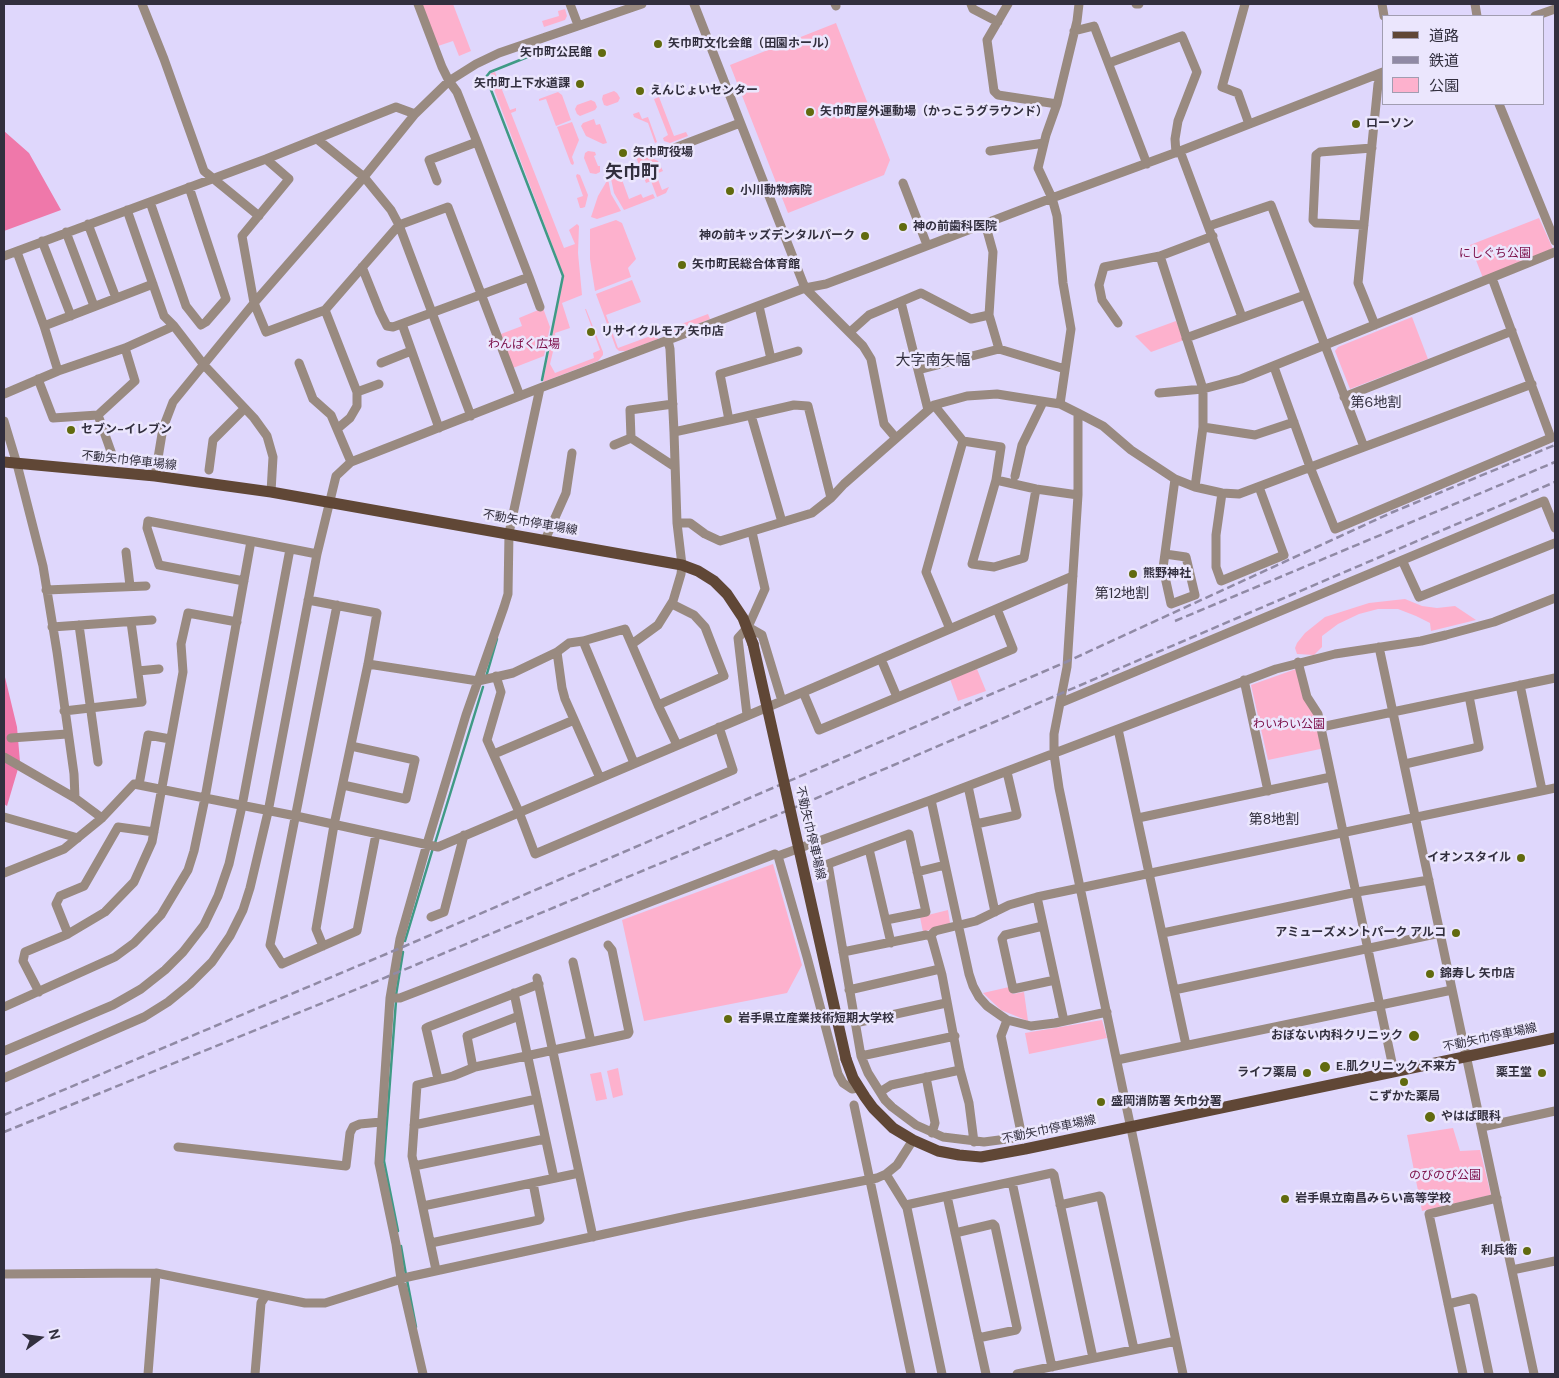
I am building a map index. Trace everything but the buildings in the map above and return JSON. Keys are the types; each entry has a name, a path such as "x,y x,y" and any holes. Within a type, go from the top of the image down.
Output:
{"main road":[{"name":"不動矢巾停車場線","path":"4,462 155,476 271,492 682,565 698,571 714,581 727,594 748,627 753,644 846,1059 858,1088 873,1108 883,1119 912,1140 950,1154 990,1156 1555,1038"}],"street":[{"path":"142,4 204,171 259,216"},
{"path":"418,4 449,81 457,92 540,307"},
{"path":"570,4 578,25"},
{"path":"155,476 162,428 173,402 254,303 364,177 415,114 449,81 476,64 499,53 642,4"},
{"path":"694,4 805,288 850,332 863,346 871,359 884,424 896,438"},
{"path":"971,4 973,9 998,22"},
{"path":"1008,4 987,40 994,91 998,95 1057,104"},
{"path":"1060,404 1071,329 1062,283 1057,216 1052,198 1038,168 1057,104 1079,4"},
{"path":"1245,4 1222,87 1238,93 1249,124"},
{"path":"1538,15 1555,8"},
{"path":"1074,31 1094,26 1147,164"},
{"path":"1109,63 1182,36 1197,72 1178,121 1175,139 1178,152 1213,236 1242,317"},
{"path":"4,1076 144,1017 168,1002 190,984 212,962 230,936 243,910 250,888 268,812 317,554 329,502 336,476 351,462 805,288 826,284 1382,73"},
{"path":"1375,325 1358,282 1378,84 1382,75"},
{"path":"1499,105 1555,241"},
{"path":"4,256 266,159 396,107 415,114"},
{"path":"664,152 740,123"},
{"path":"317,139 364,177 391,210 471,416"},
{"path":"437,181 429,160 477,142"},
{"path":"990,151 1044,143"},
{"path":"1364,226 1316,223 1314,220 1316,155 1320,152 1372,148"},
{"path":"266,159 289,179 242,236 254,303 266,332 325,310 398,225 448,207 520,396"},
{"path":"903,183 927,245"},
{"path":"150,202 186,306 201,325 206,322 226,299 189,187"},
{"path":"1209,226 1271,205 1364,448"},
{"path":"127,210 164,316 204,365 267,436 273,457 271,492"},
{"path":"88,224 116,298"},
{"path":"985,224 993,252 989,315 999,350"},
{"path":"66,232 94,306"},
{"path":"1118,323 1102,300 1099,285 1104,267 1160,256 1213,236"},
{"path":"42,241 71,316"},
{"path":"17,252 58,371"},
{"path":"1159,393 1203,389 1274,367 1555,252"},
{"path":"1160,256 1203,389 1203,427 1196,486"},
{"path":"362,267 387,326 393,327 529,277"},
{"path":"1274,367 1310,467 1335,529 1551,438 1492,278"},
{"path":"44,326 153,284"},
{"path":"850,332 869,315 922,294 971,319 989,315"},
{"path":"1186,338 1305,295"},
{"path":"901,302 918,370 931,408 963,440 1001,447 996,480 972,564 994,567 1024,558 1036,489"},
{"path":"759,306 772,359"},
{"path":"325,310 358,392 357,406 350,418 337,429"},
{"path":"402,324 439,428"},
{"path":"4,394 58,371 125,348 174,326"},
{"path":"1344,397 1512,331"},
{"path":"632,644 658,625 672,604 682,574 677,523 673,404 668,340"},
{"path":"38,379 53,418 98,415 136,382 125,348"},
{"path":"918,370 999,350 1065,370"},
{"path":"381,363 412,351"},
{"path":"729,420 720,374 798,351"},
{"path":"299,363 313,399 331,415 351,462"},
{"path":"358,392 379,384"},
{"path":"677,523 690,524 720,541 812,513 931,408 967,396 997,394 1060,404 1103,426 1131,450 1175,479 1222,493 1238,494 1532,384"},
{"path":"423,1374 379,1163 381,1122 400,938 486,679 508,594 509,533 540,388"},
{"path":"1015,476 1022,445 1044,402"},
{"path":"631,438 630,410 673,404"},
{"path":"674,432 794,405 808,406 831,498"},
{"path":"209,470 213,440 244,408"},
{"path":"1078,413 1078,495 1067,667 1054,734 1054,754 1059,788 1183,1374"},
{"path":"98,415 114,460"},
{"path":"751,415 782,522"},
{"path":"4,421 17,464 42,566 57,652 74,774 75,798"},
{"path":"1203,427 1255,435 1294,422"},
{"path":"614,445 631,438"},
{"path":"631,438 675,467"},
{"path":"950,629 926,572 963,440"},
{"path":"545,540 566,493 572,453"},
{"path":"1165,554 1186,557 1195,595 1171,604 1163,568 1175,479"},
{"path":"996,480 1036,489 1078,495"},
{"path":"1222,493 1216,534 1216,567 1220,581 1284,555 1259,486"},
{"path":"1060,703 1544,501 1555,528"},
{"path":"244,581 159,565 147,528 148,521 317,554"},
{"path":"747,716 738,638 748,627 765,589 752,532"},
{"path":"4,1008 115,957 134,943 160,915 188,870 205,798 251,541"},
{"path":"1402,560 1419,597 1555,543"},
{"path":"4,1051 113,1005 141,989 165,970 183,952 204,925 218,896 229,864 242,806 290,549"},
{"path":"126,552 130,586"},
{"path":"4,873 64,849 102,818 134,784 432,845 464,836 1073,576"},
{"path":"46,590 146,586"},
{"path":"394,998 775,854 778,856 1007,772 1244,680 1298,662 1335,654 1421,641 1473,628 1555,598"},
{"path":"308,600 376,613 368,664 334,825 316,929 323,946"},
{"path":"658,706 724,676 706,627 694,615 672,604"},
{"path":"337,605 270,945 282,964 357,930 376,834"},
{"path":"803,692 819,730 1013,649 997,609"},
{"path":"39,992 23,960 25,952 68,934 105,912 134,882 152,842 183,672 181,644 188,613 237,622"},
{"path":"52,627 152,620"},
{"path":"64,711 142,702 131,622"},
{"path":"79,625 98,762"},
{"path":"748,627 762,634 782,701"},
{"path":"368,664 486,679 513,673 557,652 569,643 583,641 625,628 658,706 677,745"},
{"path":"583,641 634,763"},
{"path":"1380,647 1534,1374"},
{"path":"557,652 562,688 600,778"},
{"path":"881,659 897,697"},
{"path":"1298,662 1307,697 1318,714 1394,1072"},
{"path":"138,672 159,669"},
{"path":"1321,727 1555,678"},
{"path":"486,679 501,692 487,740 519,812 535,854 733,770 719,727"},
{"path":"1244,680 1268,791"},
{"path":"1520,685 1542,790"},
{"path":"1404,764 1479,747 1469,696"},
{"path":"494,754 574,720"},
{"path":"1118,729 1186,1045"},
{"path":"11,738 67,734"},
{"path":"139,785 148,735 170,739"},
{"path":"342,785 406,799 414,760 351,746"},
{"path":"4,757 75,798 102,818"},
{"path":"976,824 1017,815 1007,772"},
{"path":"1138,818 1331,776"},
{"path":"968,786 995,912"},
{"path":"843,952 930,936 936,931 976,921 1017,902 1080,887 1150,874 1555,788"},
{"path":"931,800 972,986 987,1006 1007,1020 1031,1026 1107,1012"},
{"path":"4,817 78,838"},
{"path":"68,934 56,904 60,896 84,886 118,827 154,832"},
{"path":"886,920 926,912 909,834 828,864 861,1056 868,1073 885,1100 904,1116 932,1133 943,1137 974,1142 1022,1137 1001,1036 1007,1020"},
{"path":"430,917 444,912 464,836"},
{"path":"869,849 891,943"},
{"path":"778,856 838,1074 843,1083 852,1089 858,1088"},
{"path":"917,872 945,865"},
{"path":"1163,933 1357,892 1429,880"},
{"path":"1037,897 1064,1021"},
{"path":"1043,926 1005,935 1002,939 1013,989 1055,980"},
{"path":"1174,990 1440,933"},
{"path":"930,936 955,1036 960,1070 969,1103 974,1142"},
{"path":"436,1270 412,1154 417,1085 453,1076 473,1068 628,1034 612,950 608,945"},
{"path":"573,962 591,1042"},
{"path":"849,990 940,970"},
{"path":"438,1079 426,1028 514,993 538,981 592,1237"},
{"path":"1117,1060 1452,990"},
{"path":"514,993 554,1178"},
{"path":"854,1023 946,1003"},
{"path":"473,1068 467,1036 519,1016"},
{"path":"861,1056 955,1036"},
{"path":"880,1092 891,1084 960,1070"},
{"path":"926,1078 936,1123 932,1133"},
{"path":"414,1125 537,1099"},
{"path":"854,1104 910,1374"},
{"path":"1482,1127 1555,1111"},
{"path":"178,1147 346,1166 350,1133 354,1127 360,1124 381,1122"},
{"path":"414,1166 545,1139"},
{"path":"4,1274 156,1273 305,1303 325,1303 436,1270 870,1180 886,1174 897,1165 912,1140"},
{"path":"423,1206 579,1173"},
{"path":"906,1205 1052,1173 1093,1358"},
{"path":"886,1174 906,1205 942,1374"},
{"path":"1012,1182 1052,1367"},
{"path":"431,1243 539,1220 533,1183"},
{"path":"947,1196 986,1374"},
{"path":"1060,1205 1100,1196 1102,1198 1134,1350"},
{"path":"1463,1374 1429,1214 1497,1198"},
{"path":"955,1233 993,1224 999,1244 1017,1328 1016,1330 978,1338"},
{"path":"1512,1270 1555,1260"},
{"path":"148,1374 156,1273"},
{"path":"255,1374 261,1303 266,1295"},
{"path":"1448,1304 1473,1298 1489,1374"},
{"path":"1022,1374 1176,1341"}],"green space":[{"path":"422,4 453,4 471,51 459,56 453,41 438,46"},
{"path":"565,9 567,16 565,20 544,27 542,21 559,16 558,11"},
{"name":"矢巾町屋外運動場（かっこうグラウンド）","path":"836,23 890,160 884,175 788,213 730,65"},
{"path":"495,72 510,110 516,108 516,111 511,113 564,248 575,244 569,230 577,224 579,226 578,253 582,295 562,303 570,328 555,333 556,339 550,364 555,373 594,358 593,353 600,350 585,309 603,352 598,361 543,382 564,276 490,79 491,73"},
{"path":"614,91 620,98 618,102 607,106 604,105 603,95"},
{"path":"558,92 562,95 571,120 556,126 546,99 539,101 539,99"},
{"path":"659,97 674,136 686,132 688,136 670,143 664,141 663,138 668,135 654,99"},
{"path":"591,100 595,102 597,107 595,110 580,116 577,114 575,109 577,105"},
{"path":"639,112 642,119 648,117 657,142 655,143 648,123 634,117 633,114"},
{"path":"594,119 596,125 600,124 607,143 603,144 586,136 581,126 583,123"},
{"path":"572,122 579,140 572,157 573,165 557,127"},
{"path":"588,151 595,152 596,155 594,156 598,166 600,166 600,172 596,174 590,173 584,158 585,153"},
{"path":"643,154 658,161 663,171 656,174 662,190 669,187 666,193 657,197 651,181 646,183 636,157"},
{"path":"614,172 617,178 621,177 629,199 641,194 643,198 653,194 655,198 624,210 614,193 610,174"},
{"path":"577,174 580,175 588,195 585,207 582,208 580,208 577,198 583,196"},
{"path":"608,179 611,194 621,211 597,219 591,217 598,196"},
{"name":"にしぐち公園","path":"1539,218 1553,249 1483,278 1470,245"},
{"path":"616,220 622,223 636,259 628,268 631,277 595,291 590,259 590,229"},
{"path":"632,280 641,302 606,315 618,348 656,334 658,339 626,351 619,351 616,348 596,294"},
{"name":"わんぱく広場","path":"543,308 550,327 544,356 513,368 501,334 522,326 519,318"},
{"path":"708,314 710,319 665,337 663,331"},
{"path":"1412,317 1428,359 1350,389 1335,351 1338,347"},
{"path":"1176,321 1184,340 1151,352 1135,336"},
{"path":"1405,599 1422,606 1437,608 1455,606 1476,620 1431,631 1430,623 1416,616 1398,609 1378,609 1359,614 1338,624 1322,636 1322,647 1314,655 1297,654 1295,648 1297,643 1305,633 1325,617 1369,603"},
{"path":"977,669 986,691 958,701 950,679"},
{"name":"わいわい公園","path":"1296,669 1315,714 1325,748 1268,760 1251,685"},
{"path":"773,864 802,965 787,993 644,1021 622,920"},
{"path":"948,910 950,923 923,932 920,917"},
{"path":"1009,987 1013,994 1024,992 1028,1021 1001,1010 983,993"},
{"path":"1102,1020 1107,1038 1029,1054 1025,1033"},
{"path":"618,1068 623,1095 613,1098 607,1071"},
{"path":"601,1072 607,1099 596,1101 590,1074"},
{"name":"のびのび公園","path":"1453,1128 1460,1151 1480,1150 1491,1195 1422,1211 1407,1135"}],"shaded area":[{"path":"4,131 29,153 61,210 4,231"},
{"path":"4,673 17,727 20,762 7,806 4,804"}],"waterway":[{"path":"535,54 490,72 486,77 563,276 542,380"},
{"path":"486,677 497,639"},
{"path":"435,843 483,687"},
{"path":"405,941 433,848"},
{"path":"396,995 403,952"},
{"path":"396,1001 384,1161 398,1231"},
{"path":"401,1246 406,1275"},
{"path":"407,1280 416,1327"}],"railway":[{"path":"4,1115 398,949 1066,662 1393,512 1555,445"},
{"path":"1175,621 1555,462"},
{"path":"4,1132 372,983 777,815 1555,482"}],"place":[{"name":"矢巾町文化会館（田園ホール）","path":"658,44"},
{"name":"矢巾町公民館","path":"602,53"},
{"name":"矢巾町上下水道課","path":"580,84"},
{"name":"えんじょいセンター","path":"640,91"},
{"name":"矢巾町屋外運動場（かっこうグラウンド）","path":"810,112"},
{"name":"ローソン","path":"1356,124"},
{"name":"矢巾町役場","path":"623,153"},
{"name":"小川動物病院","path":"730,191"},
{"name":"神の前歯科医院","path":"903,227"},
{"name":"神の前キッズデンタルパーク","path":"865,236"},
{"name":"矢巾町民総合体育館","path":"682,265"},
{"name":"リサイクルモア 矢巾店","path":"591,332"},
{"name":"セブン-イレブン","path":"71,430"},
{"name":"熊野神社","path":"1133,574"},
{"name":"イオンスタイル","path":"1521,858"},
{"name":"アミューズメントパーク アルコ","path":"1456,933"},
{"name":"錦寿し 矢巾店","path":"1430,974"},
{"name":"岩手県立産業技術短期大学校","path":"728,1019"},
{"name":"おぼない内科クリニック","path":"1414,1036"},
{"name":"E.肌クリニック 不来方","path":"1325,1067"},
{"name":"ライフ薬局","path":"1307,1073"},
{"name":"薬王堂","path":"1542,1073"},
{"name":"こずかた薬局","path":"1404,1082"},
{"name":"盛岡消防署 矢巾分署","path":"1101,1102"},
{"name":"やはば眼科","path":"1430,1117"},
{"name":"岩手県立南昌みらい高等学校","path":"1285,1199"},
{"name":"利兵衛","path":"1527,1251"}],"district":[{"name":"矢巾町","path":"632,173"},
{"name":"大字南矢幅","path":"933,361"},
{"name":"第6地割","path":"1376,403"},
{"name":"第12地割","path":"1122,594"},
{"name":"第8地割","path":"1274,820"}]}
